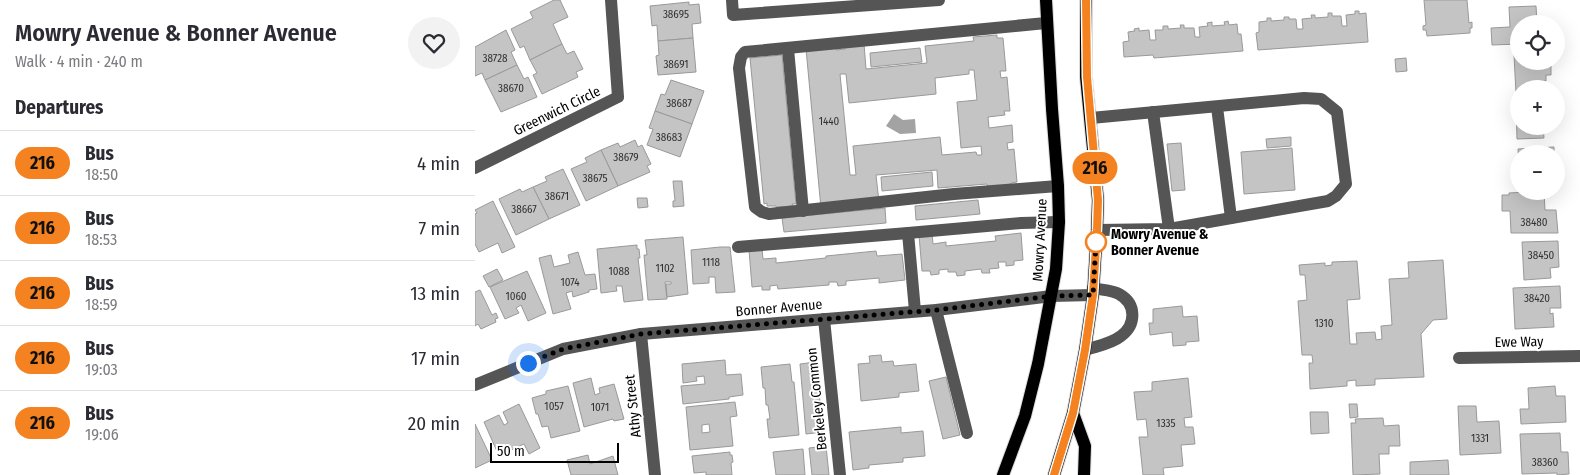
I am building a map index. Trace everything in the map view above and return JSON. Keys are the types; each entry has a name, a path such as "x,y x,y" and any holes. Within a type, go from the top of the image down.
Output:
{"main road":[{"name":"Mowry Avenue","path":"1003,475 1025,416 1038,364 1056,270 1059,222 1058,186 1046,0"},
{"path":"1054,475 1073,413 1085,350 1093,291 1098,200 1087,77 1086,0"},
{"path":"1073,413 1085,446 1084,475"}],"street":[{"name":"Greenwich Circle","path":"475,168 619,97 611,0"},
{"path":"732,0 733,15 939,0"},
{"path":"1047,23 745,52 741,57 739,68 755,207 762,212 769,214 954,194 1058,186"},
{"path":"788,49 803,211"},
{"path":"1091,118 1304,98 1321,99 1337,112 1347,184 1336,196 1328,201 1169,229 1097,230"},
{"path":"1217,106 1231,218"},
{"path":"1153,112 1169,229"},
{"path":"738,247 1021,223 1059,222"},
{"path":"908,233 915,311"},
{"name":"Bonner Avenue","path":"475,385 563,349 641,334 936,310 1093,291 1119,294 1131,306 1133,320 1131,325 1121,336 1105,344 1085,350"},
{"path":"936,310 967,433"},
{"name":"Berkeley Common","path":"824,319 840,475"},
{"name":"Athy Street","path":"641,334 655,475"},
{"name":"Ewe Way","path":"1459,358 1580,356"}],"shaded area":[{"path":"894,114 903,120 915,119 916,133 900,134 886,126"}],"building":[{"path":"554,0 560,0 568,17 553,24 562,44 530,60 524,46 520,48 511,29 533,18 530,12"},
{"path":"1424,0 1467,0 1469,23 1472,22 1470,33 1427,36 1426,30 1423,30 1423,26 1426,25"},
{"path":"689,2 689,5 699,4 701,23 692,24 693,38 658,41 657,25 652,26 650,6"},
{"path":"1536,6 1537,15 1510,15 1510,27 1509,7"},
{"path":"1355,11 1359,11 1359,14 1366,13 1368,42 1258,50 1256,33 1259,32 1259,22 1267,21 1267,18 1271,18 1271,21 1284,20 1284,17 1296,19 1297,29 1303,29 1302,19 1312,18 1311,15 1315,15 1315,18 1328,17 1328,13 1332,13 1332,16 1341,16 1342,26 1347,26 1346,15 1355,14"},
{"path":"1228,21 1229,25 1237,24 1238,34 1241,34 1243,51 1154,58 1153,55 1124,57 1123,42 1129,41 1128,32 1135,31 1134,29 1139,28 1139,31 1149,30 1150,40 1156,40 1155,30 1163,30 1163,26 1168,26 1168,29 1181,28 1180,25 1184,25 1184,28 1194,28 1195,37 1200,37 1199,27 1208,26 1207,23 1212,22 1212,26 1225,25 1224,22"},
{"path":"1510,27 1510,44 1492,45 1491,28"},
{"path":"506,30 515,50 511,52 517,65 485,80 482,73 475,76 475,47"},
{"path":"997,35 997,38 1003,38 1006,71 1000,71 1001,78 1007,77 1010,111 1004,111 1005,115 988,117 989,128 1012,125 1013,142 1007,143 1008,150 1014,149 1017,182 1011,183 1011,186 988,188 987,184 938,188 937,170 876,175 879,202 821,208 806,49 836,47 836,50 845,49 845,46 864,44 866,69 927,63 925,46 974,41 973,37","holes":["969,70 974,70 977,100 957,102 961,148 981,146 982,155 977,155 976,152 942,155 940,137 853,146 856,175 850,175 840,74 846,74 849,103 936,94 935,78 969,74"]},
{"path":"693,38 696,72 658,75 656,56 659,55 658,41"},
{"path":"562,44 567,54 574,51 583,69 576,72 578,77 542,94 533,75 537,73 530,60"},
{"path":"920,48 922,62 871,67 870,53"},
{"path":"782,55 796,204 792,204 793,206 776,207 767,206 767,203 764,204 750,58"},
{"path":"1406,58 1407,71 1396,72 1395,59"},
{"path":"517,65 524,79 528,77 537,97 501,112 485,80"},
{"path":"1515,70 1551,70 1551,75 1546,75 1546,80 1515,80"},
{"path":"671,80 704,91 692,124 655,111 661,94 665,95"},
{"path":"655,111 692,124 680,157 647,145 653,129 649,128"},
{"path":"1517,135 1544,135 1544,138 1517,139"},
{"path":"1291,137 1291,146 1267,148 1266,139"},
{"path":"635,140 638,147 642,145 651,164 647,166 650,172 618,186 601,150 618,143 620,147"},
{"path":"1181,143 1185,190 1172,191 1167,144"},
{"path":"1292,148 1295,190 1244,194 1241,152"},
{"path":"601,150 618,186 586,201 571,169 587,162 585,158"},
{"path":"563,169 580,205 549,219 533,187 547,181 545,177"},
{"path":"932,172 933,186 882,191 881,177"},
{"path":"673,181 682,181 684,206 673,207 673,201 675,201"},
{"path":"533,187 549,219 516,235 499,199 520,189 522,192"},
{"path":"1509,193 1510,200 1544,200 1545,210 1556,210 1558,233 1511,233 1510,211 1502,211 1502,195 1509,195"},
{"path":"637,198 647,198 648,207 638,208"},
{"path":"978,200 980,214 916,220 915,206"},
{"path":"493,201 515,247 502,253 498,243 479,252 475,244 475,214 477,213 475,210"},
{"path":"885,208 886,223 784,232 782,218"},
{"path":"1021,233 1023,260 1014,261 1014,265 1006,266 1006,262 998,262 999,268 989,269 990,273 982,273 981,269 965,271 965,275 957,276 956,272 948,272 948,269 939,270 939,274 931,275 930,271 922,271 919,235 932,234 933,244 946,242 946,246 996,241 995,236"},
{"path":"683,237 688,294 667,297 666,284 671,284 671,282 665,282 667,299 648,300 644,255 647,255 645,240"},
{"path":"1558,241 1559,267 1550,268 1551,278 1524,280 1522,242"},
{"path":"637,245 640,258 638,258 643,300 624,302 622,286 616,286 617,291 601,293 597,249"},
{"path":"730,247 735,292 716,293 715,277 709,277 709,283 693,284 691,250"},
{"path":"762,249 763,259 776,258 776,263 876,251 877,256 902,254 905,280 879,283 879,278 846,281 846,285 838,286 837,282 829,282 829,285 778,289 777,285 770,286 770,290 762,290 762,286 752,287 749,250"},
{"path":"578,252 585,275 595,274 597,289 589,290 589,292 573,297 572,291 566,293 571,309 553,314 539,258 551,255 554,267 570,263 568,255"},
{"path":"1443,260 1447,319 1433,320 1421,334 1424,377 1375,379 1375,385 1356,386 1356,380 1347,381 1347,386 1310,389 1309,363 1313,363 1312,355 1302,355 1298,301 1307,300 1305,275 1300,275 1299,265 1325,263 1325,266 1332,265 1332,262 1357,261 1360,299 1347,300 1350,344 1357,344 1356,333 1375,332 1376,340 1382,339 1381,326 1392,325 1389,279 1409,278 1408,262"},
{"path":"497,269 503,280 489,287 483,276"},
{"path":"527,271 546,313 528,321 521,305 516,308 519,313 505,319 490,287"},
{"path":"1560,286 1561,308 1550,308 1550,314 1553,313 1554,327 1515,329 1513,288"},
{"path":"480,290 492,315 496,313 498,318 495,319 496,322 481,329 478,324 475,326 475,292"},
{"path":"1182,306 1183,317 1197,316 1199,341 1173,346 1172,332 1150,335 1149,323 1153,323 1153,309"},
{"path":"881,355 882,362 893,361 894,366 916,364 919,391 899,393 899,397 861,401 858,364 870,363 869,356"},
{"path":"725,360 726,375 741,374 743,395 729,397 729,399 683,404 681,386 705,384 704,376 696,377 697,381 683,383 682,364"},
{"path":"816,362 823,432 806,434 800,364"},
{"path":"790,364 792,382 794,382 799,435 769,438 767,419 770,419 768,405 766,405 765,388 763,388 761,367"},
{"path":"946,377 960,435 943,439 929,381"},
{"path":"591,378 595,395 600,393 599,388 614,384 624,419 614,421 613,419 584,427 573,383"},
{"path":"1188,378 1192,417 1184,418 1185,427 1193,427 1195,444 1181,445 1183,466 1163,468 1164,475 1143,475 1139,437 1148,437 1146,419 1137,420 1134,392 1152,391 1152,382"},
{"path":"568,386 580,431 551,438 548,426 542,427 532,398 546,394 546,391"},
{"path":"1555,386 1556,396 1565,396 1566,422 1521,424 1520,409 1529,409 1528,388"},
{"path":"735,402 737,416 730,417 733,446 690,450 686,407","holes":["709,424 710,432 702,433 702,425"]},
{"path":"519,404 540,448 529,454 524,444 509,451 510,453 499,456 484,422 499,415 504,425 508,423 503,412"},
{"path":"1349,404 1357,404 1358,417 1350,418"},
{"path":"1458,406 1476,406 1477,422 1499,421 1501,453 1460,455"},
{"path":"1310,412 1328,412 1329,433 1311,434"},
{"path":"1383,418 1384,426 1399,425 1400,446 1389,446 1389,454 1379,454 1380,474 1353,475 1351,423 1356,423 1355,419"},
{"path":"475,424 492,460 475,468"},
{"path":"901,427 901,433 923,431 925,456 903,458 903,462 869,465 869,468 853,470 849,432"},
{"path":"1560,433 1561,452 1568,452 1569,474 1522,474 1520,434"},
{"path":"826,446 829,475 812,475 809,448"},
{"path":"803,449 805,475 776,475 773,452"},
{"path":"730,452 733,462 731,463 732,475 706,475 706,472 694,473 692,456"},
{"path":"588,455 590,464 613,456 618,475 571,475 567,460"},
{"path":"1448,460 1449,475 1410,475 1410,462"}],"bus line":[{"name":"216","path":"1054,475 1073,413 1093,295 1098,200 1087,77 1086,0"}],"place":[{"name":"Mowry Avenue & Bonner Avenue","path":"1096,242"}],"route":[{"path":"528,363 563,349 641,334 936,310 1052,296 1093,295 1096,242"}]}
